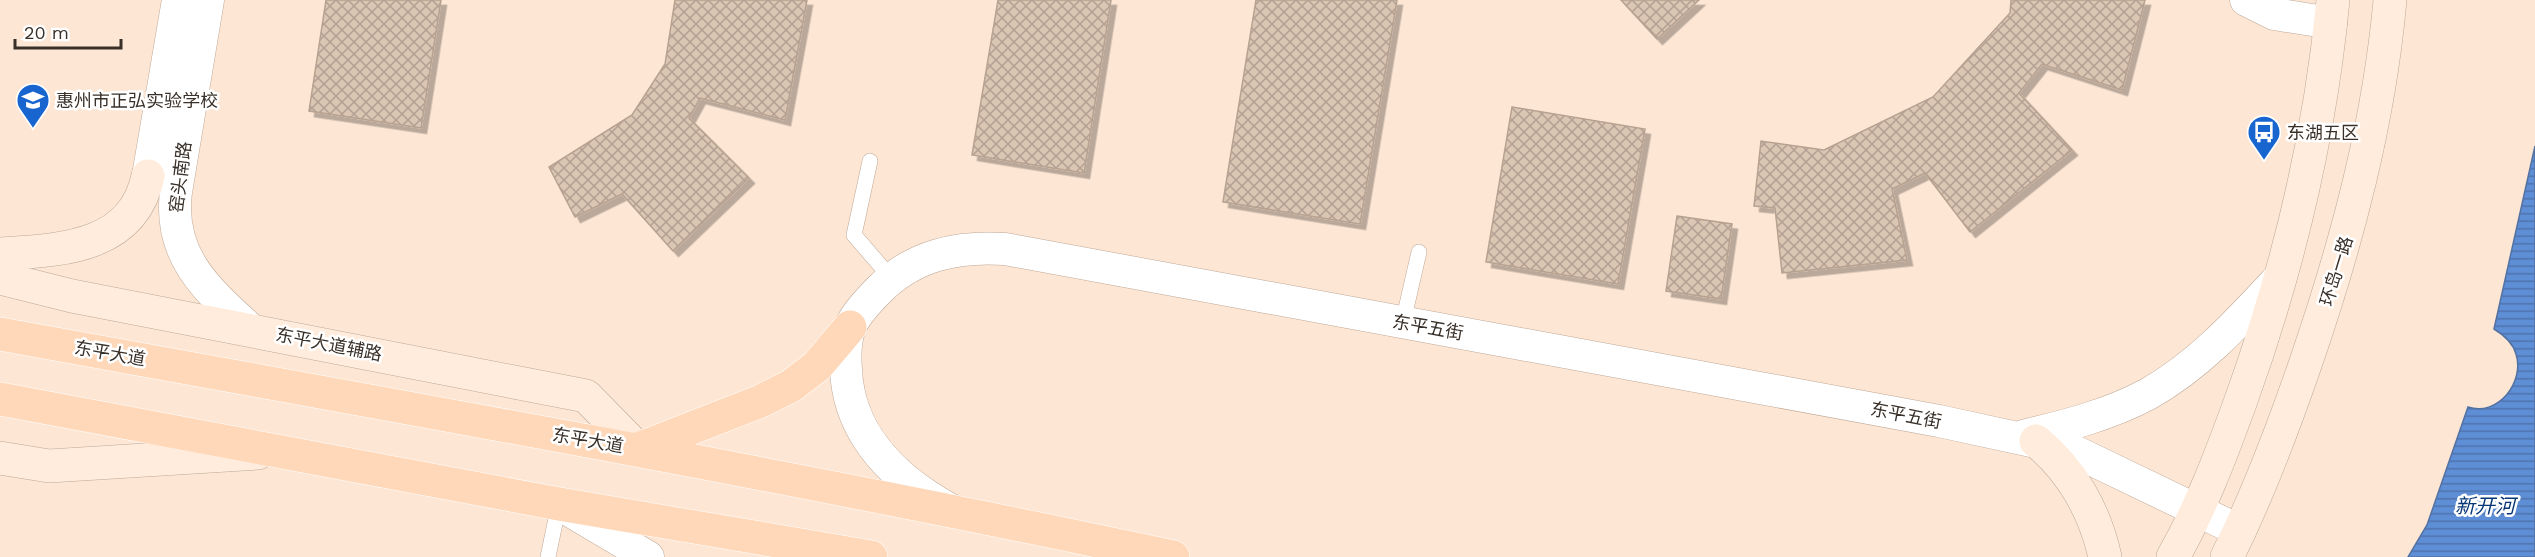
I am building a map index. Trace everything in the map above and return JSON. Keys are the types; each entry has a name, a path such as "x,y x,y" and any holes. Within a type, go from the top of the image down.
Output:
{"main road":[{"name":"环岛一路","path":"2234,544 2280,434 2341,257 2359,188 2375,108 2390,0"},
{"path":"2173,557 2198,510 2224,448 2254,367 2281,276 2314,139 2327,64 2332,11"},
{"path":"0,254 72,248 108,233 128,217 138,202 148,176"},
{"name":"东平大道辅路","path":"0,278 72,296 249,328 586,396 638,449"},
{"path":"638,449 761,401 791,386 822,361 850,327"},
{"name":"东平大道","path":"0,334 638,449 950,510 1173,557"},
{"path":"0,399 559,504 871,557"},
{"path":"2028,439 2063,465 2074,482 2091,515 2104,557"},
{"path":"0,458 49,466 277,452"}],"street":[{"name":"窑头南路","path":"148,176 178,0"},
{"name":"窑头南路","path":"208,0 176,192 175,222 180,243 190,265 218,299 249,328"},
{"path":"2246,0 2274,14 2332,11"},
{"name":"东平五街","path":"950,510 918,490 888,464 858,423 848,396 846,352 850,327 869,301 892,279 918,262 946,252 972,248 1005,249 2028,439 2085,456 2198,510 2234,544"},
{"path":"2028,439 2103,414 2148,393 2191,364 2214,345 2281,276"},
{"path":"559,504 648,557"}],"lane":[{"path":"870,162 854,235 892,279"},
{"path":"1403,322 1419,252"},
{"path":"548,557 559,504"}],"water":[{"name":"新开河","path":"2535,146 2535,557 2408,557 2427,525 2468,407 2479,409 2499,402 2507,395 2517,376 2518,365 2515,350 2508,340 2494,329"}],"building":[{"path":"326,0 441,0 421,128 309,111"},
{"path":"675,0 807,0 785,120 700,98 689,118 749,178 673,251 622,194 575,217 549,167 632,115 665,64"},
{"path":"998,0 1111,0 1084,173 972,155"},
{"path":"1256,0 1397,0 1360,224 1223,202"},
{"path":"1621,0 1699,0 1657,39"},
{"path":"2011,0 2145,0 2122,90 2042,64 2019,93 2072,150 1970,232 1925,173 1892,189 1907,260 1782,273 1775,208 1754,206 1761,141 1824,150 1933,97 2010,13"},
{"path":"1512,107 1645,129 1618,284 1486,262"},
{"path":"1677,216 1732,224 1721,299 1666,291"}],"place":[{"name":"惠州市正弘实验学校","path":"33,129"},
{"name":"东湖五区","path":"2264,161"}]}
